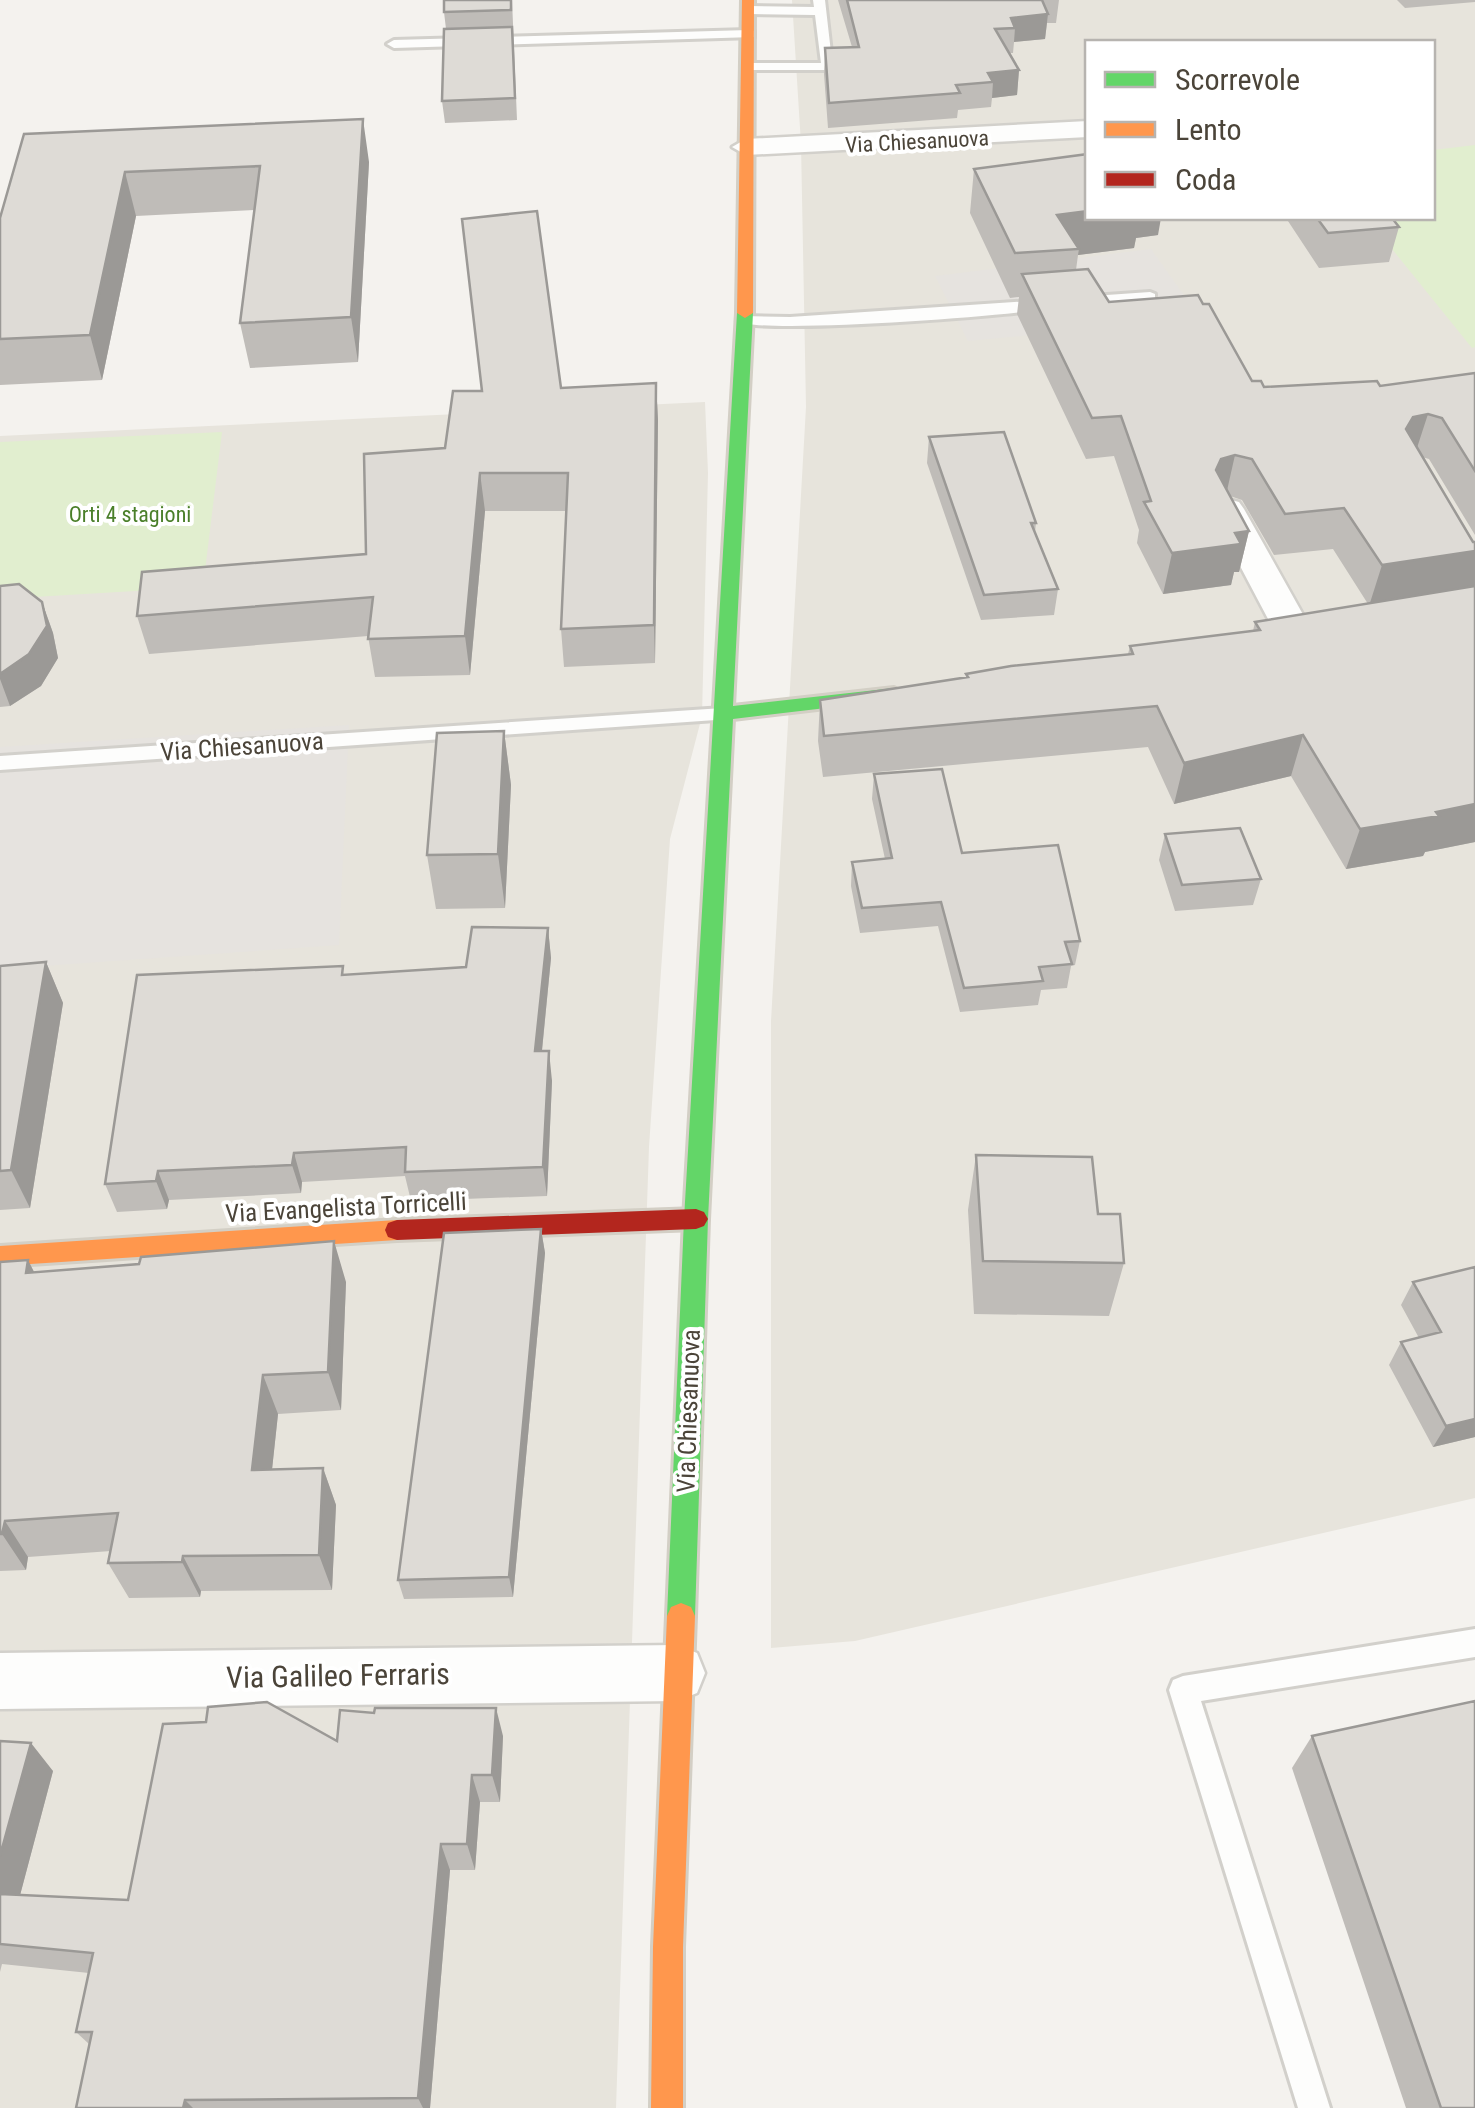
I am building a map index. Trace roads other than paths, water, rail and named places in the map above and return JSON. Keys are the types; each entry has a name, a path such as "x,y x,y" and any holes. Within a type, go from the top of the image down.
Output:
{"main road":[{"name":"Via Chiesanuova","path":"667,2108 677,1673 696,1219 745,322 748,15"},
{"path":"723,714 911,692"},
{"name":"Via Evangelista Torricelli","path":"0,1256 394,1230 696,1219"}],"street":[{"name":"Via Chiesanuova","path":"746,147 878,144 1085,130"},
{"path":"1227,510 1295,636"},
{"name":"Via Galileo Ferraris","path":"0,1681 677,1673"}],"lane":[{"path":"394,44 748,15 819,5 828,67 749,67"},
{"path":"745,322 1150,297"},
{"name":"Via Chiesanuova","path":"0,764 723,714"},
{"path":"1314,2108 1182,1690 1475,1644"}],"park label":[{"name":"Orti 4 stagioni","path":"130,514"}]}
